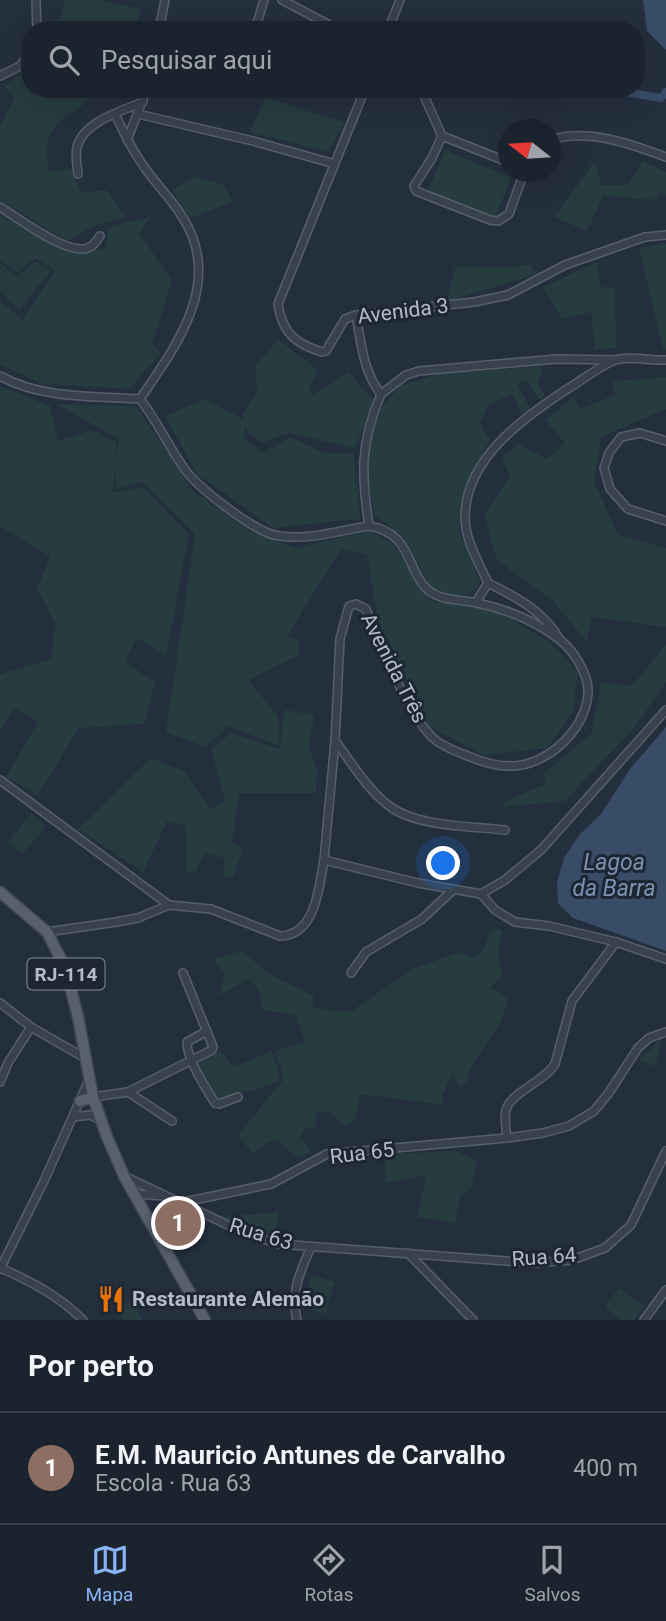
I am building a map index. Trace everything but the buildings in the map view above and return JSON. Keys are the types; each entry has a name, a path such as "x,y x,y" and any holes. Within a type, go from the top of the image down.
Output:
{"main road":[{"name":"RJ-114","path":"0,892 47,932 65,967 78,1017 89,1080 101,1120 124,1175 205,1320"},
{"path":"79,1103 94,1099 92,1109 86,1115"}],"street":[{"path":"37,0 37,21"},
{"path":"161,21 165,0"},
{"path":"258,21 264,0"},
{"path":"282,0 322,21"},
{"path":"392,21 400,0"},
{"path":"1,75 21,65"},
{"path":"127,140 144,98"},
{"name":"Avenida 3","path":"361,98 278,304 279,312 296,342 322,352 329,347 345,319 356,315 474,302 508,295 565,265 645,237 666,235"},
{"path":"425,98 442,136 496,157"},
{"path":"78,174 76,150 80,139 91,127 143,102"},
{"path":"115,114 127,140 146,169 184,219 197,248 198,281 189,321 173,352 140,399"},
{"path":"138,114 253,141 335,164"},
{"path":"561,138 575,135 600,137 666,157"},
{"path":"442,136 414,188 416,191 434,200 498,221 509,214 520,182"},
{"path":"0,208 69,247 83,249 93,246 100,236"},
{"path":"356,315 365,363 375,387 381,394"},
{"path":"369,526 363,483 368,430 381,394 406,375 419,371 557,359 666,360"},
{"path":"560,640 549,622 488,583 466,527 467,507 472,484 500,440 538,407 615,360"},
{"path":"0,376 16,385 44,393 140,399 188,473 201,487 250,523 270,534 296,537 369,526 390,532 398,539 429,592 450,600 476,602 519,615 560,640"},
{"path":"666,441 640,433 621,437 609,453 604,468 610,489 628,509 666,521"},
{"path":"476,602 488,583"},
{"name":"Avenida Três","path":"169,905 211,909 280,936 298,932 307,922 317,899 324,860 335,741 340,639 349,606 356,604 366,609 412,711 432,738 488,764 510,766 529,763 547,756 572,733 588,694 583,669 560,640"},
{"path":"481,894 505,880 541,850 666,710"},
{"path":"335,741 367,785 388,806 405,815 441,823 505,830"},
{"path":"0,780 169,905"},
{"path":"324,860 481,894 502,917 515,922 549,926 616,942 666,959"},
{"path":"351,973 366,952 422,919 454,889"},
{"path":"47,932 138,918 169,905"},
{"path":"507,1138 505,1115 509,1103 550,1073 555,1064 572,1001 616,942"},
{"path":"94,1099 128,1092 213,1049 183,973"},
{"path":"0,1003 31,1027 85,1058"},
{"path":"0,1082 8,1063 31,1027"},
{"path":"206,1031 187,1042 186,1047 215,1103 238,1097"},
{"name":"Rua 65","path":"184,1202 271,1184 327,1154 507,1138 569,1126 594,1111 638,1048 649,1038 666,1032"},
{"path":"83,1320 35,1283 1,1269 89,1080"},
{"path":"128,1092 172,1121"},
{"path":"79,1103 79,1112 101,1120"},
{"path":"73,1117 86,1115"},
{"name":"Rua 64","path":"407,1252 532,1263 572,1259 605,1248 631,1225 666,1151"},
{"name":"Rua 63","path":"124,1175 249,1235 279,1244 407,1252"},
{"path":"135,1194 168,1196"},
{"path":"297,1320 294,1306 296,1282 311,1247"},
{"path":"407,1252 471,1319"},
{"path":"644,1320 666,1290"}],"green space":[{"path":"65,0 98,0 141,9 137,21 59,21"},
{"path":"21,73 21,98 91,98 53,129 48,145 48,171 70,169 82,193 106,190 126,217 94,226 67,241 0,200 0,126 15,97 4,87"},
{"path":"265,98 344,122 328,152 250,132"},
{"path":"445,150 498,172 498,182 509,182 495,218 428,191"},
{"path":"595,161 601,185 628,185 643,161 666,172 666,196 661,192 653,200 603,196 587,231 554,217"},
{"path":"196,177 222,184 233,202 190,218 172,190"},
{"path":"0,215 68,252 105,249 109,227 150,217 139,233 172,281 152,344 161,353 129,389 42,384 0,364 0,300 22,320 55,271 35,258 17,272 0,260"},
{"path":"666,243 666,350 663,349 639,248"},
{"path":"35,262 51,271 19,310 0,290 0,263 17,277"},
{"path":"597,262 601,287 615,289 616,348 595,350 591,312 562,319 543,287"},
{"path":"530,265 537,274 446,302 456,266"},
{"path":"278,339 318,370 309,390 313,395 348,372 374,400 355,448 289,433 262,443 248,433 245,424 244,438 263,453 291,437 324,453 354,454 360,519 273,528 197,474 165,416 205,399 243,419 242,415 257,393 255,367"},
{"path":"542,366 537,383 545,395 540,400 526,380 518,385 530,408 521,414 513,394 488,405 480,423 490,440 465,486 459,530 480,582 474,592 451,597 432,588 402,536 374,514 366,465 370,439 383,405 400,386 434,375"},
{"path":"666,377 666,409 601,437 594,482 618,535 666,548 666,627 591,617 587,642 553,601 497,560 484,516 510,475 501,458 518,444 547,459 565,443 545,420 573,397 580,409 615,395 613,381"},
{"path":"0,386 50,406 58,441 92,430 117,443 116,462 119,439 56,404 136,406 193,491 248,530 296,548 369,531 392,543 431,601 494,608 549,642 578,672 573,712 547,748 484,755 429,726 378,621 367,554 341,549 287,636 299,641 299,655 248,680 278,716 279,746 228,726 205,747 166,732 195,534 143,482 116,489 116,464 113,492 143,487 189,534 166,656 137,638 125,662 155,682 144,724 79,728 38,795 6,777 38,722 15,708 0,730 0,674 51,659 55,622 37,588 50,557 0,526"},
{"path":"666,644 666,682 637,724 565,801 504,807 504,802 545,784 544,773 592,733 601,682 632,686"},
{"path":"284,710 315,715 308,746 317,770 316,793 239,793 232,842 243,849 233,878 224,877 224,858 205,853 195,873 186,871 186,826 167,821 143,872 78,829 151,758 184,771 211,810 225,800 211,749 231,733 280,749"},
{"path":"31,814 46,826 22,854 8,842"},
{"path":"495,928 502,930 498,955 502,975 491,988 508,998 501,1021 470,1069 467,1081 460,1087 453,1073 442,1095 443,1105 360,1094 355,1120 345,1127 329,1111 317,1113 315,1129 306,1127 299,1137 312,1152 298,1158 276,1140 267,1142 253,1154 238,1135 284,1079 275,1051 305,1042 296,1015 263,1010 259,990 249,979 219,995 225,973 213,959 241,951 273,976 314,996 312,1007 352,1011 412,969 460,952 474,958 485,946 489,933"},
{"path":"662,1038 656,1066 639,1060"},
{"path":"220,1051 234,1067 272,1051 281,1081 218,1101 199,1063"},
{"path":"456,1151 477,1160 471,1188 459,1197 456,1223 418,1217 426,1175 386,1183 385,1154"},
{"path":"279,1212 275,1237 221,1217"},
{"path":"312,1275 335,1282 325,1314 302,1307"},
{"path":"619,1288 644,1306 634,1320 622,1320 605,1307"},
{"path":"132,1300 143,1320 123,1320 117,1308"}],"water":[{"path":"643,0 666,0 666,50 647,31"},
{"name":"Lagoa da Barra","path":"666,727 666,951 573,918 558,903 557,882 564,858 579,835 601,814 630,769"}],"waterway":[{"path":"645,95 661,98 666,92"}],"place":[{"name":"E.M. Mauricio Antunes de Carvalho","path":"178,1223"},
{"name":"Restaurante Alemão","path":"111,1299"}]}
